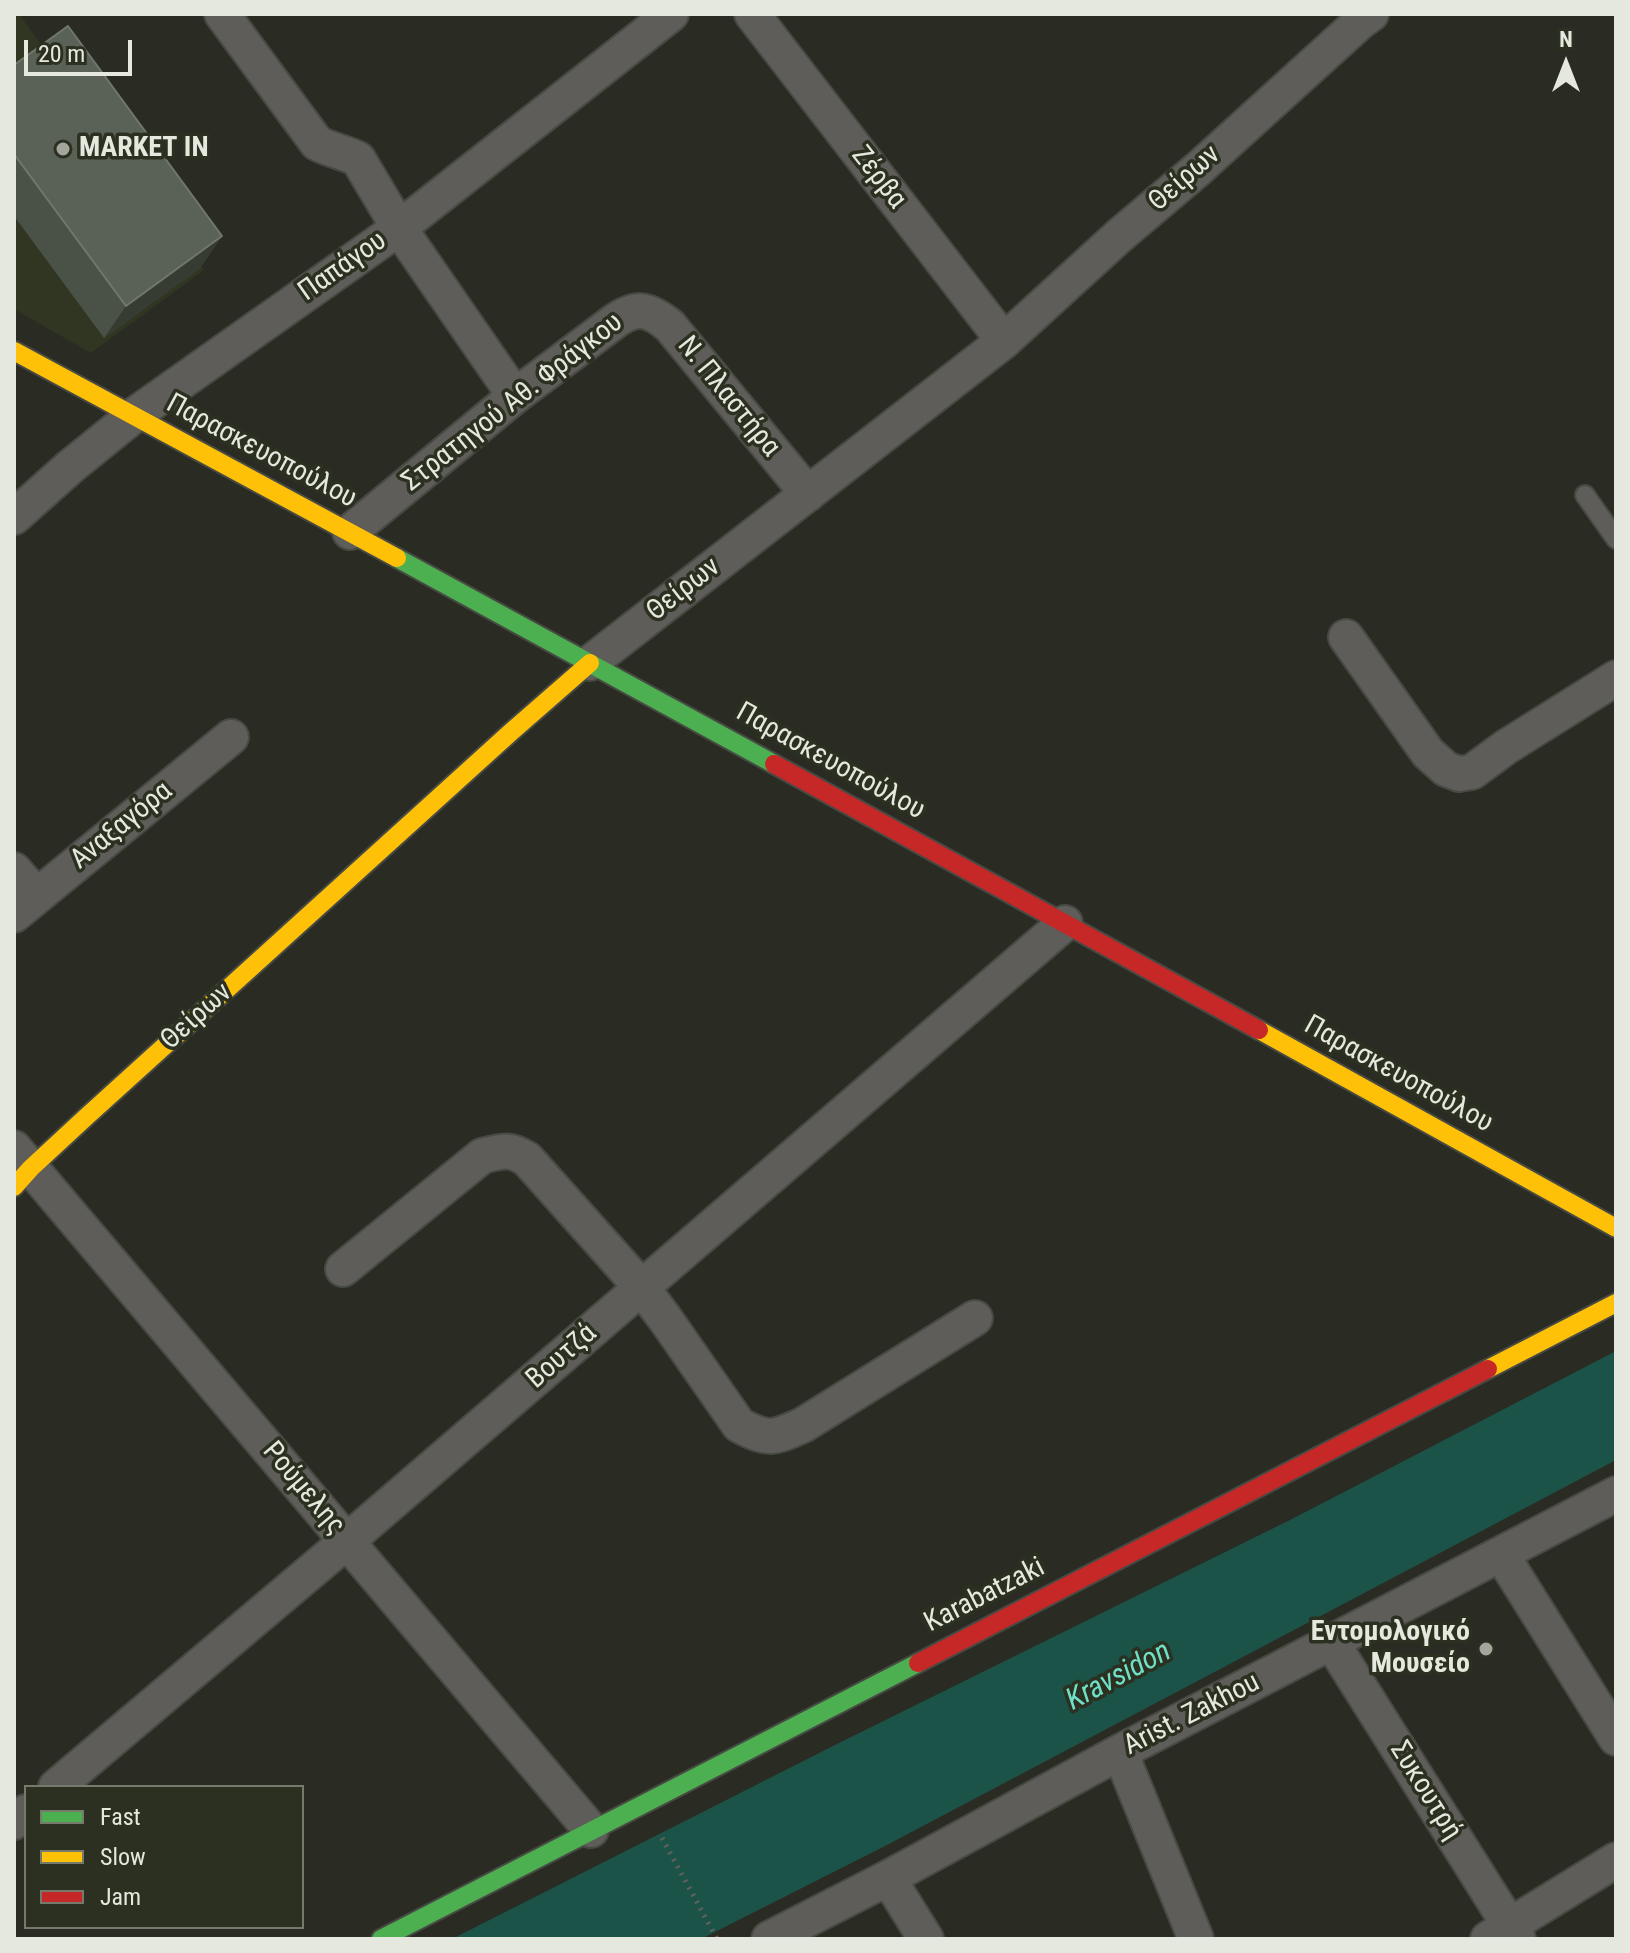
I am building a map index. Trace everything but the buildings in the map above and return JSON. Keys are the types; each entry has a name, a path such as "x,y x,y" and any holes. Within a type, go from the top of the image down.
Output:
{"street":[{"path":"222,14 317,143 358,159 399,228 515,396"},
{"name":"Παπάγου","path":"14,517 133,416 399,228 671,14"},
{"name":"Ζέρβα","path":"752,14 1004,341"},
{"name":"Θείρων","path":"20,1168 590,663 1004,341 1198,169 1361,17"},
{"name":"Στρατηγού Αθ. Φράγκου","path":"350,532 515,396 626,313 641,310"},
{"name":"Ν. Πλαστήρα","path":"641,310 656,314 670,326 808,494"},
{"name":"Παρασκευοπούλου","path":"15,350 1065,923 1616,1228"},
{"path":"1346,637 1428,753 1446,769 1459,774 1472,772 1616,678"},
{"name":"Αναξαγόρα","path":"26,906 231,737"},
{"path":"14,870 26,906"},
{"name":"Βουτζά","path":"58,1785 347,1541 1065,923"},
{"path":"343,1269 482,1156 515,1151 527,1159 642,1288 739,1425 757,1435 776,1437 803,1425 975,1318"},
{"name":"Ρούμελης","path":"20,1168 347,1541 591,1830"},
{"name":"Karabatzaki","path":"381,1939 1616,1303"},
{"name":"Arist. Zakhou","path":"769,1939 1616,1494"},
{"path":"1501,1554 1616,1738"},
{"name":"Συκουτρή","path":"1332,1643 1505,1935"},
{"path":"1120,1752 1196,1939"},
{"path":"1505,1935 1616,1860"},
{"path":"888,1878 926,1939"}],"lane":[{"path":"1585,495 1616,539"}],"path":[{"path":"658,1832 717,1939"}],"shaded area":[{"name":"MARKET IN","path":"14,14 19,14 204,270 91,353 14,309"}],"water":[{"name":"Kravsidon","path":"1616,1351 1616,1460 885,1846 701,1939 452,1939 1292,1519"}],"traffic: fast":[{"path":"397,558 774,764"},
{"path":"381,1939 918,1663"}],"traffic: slow":[{"path":"14,351 397,558"},
{"path":"14,1187 85,1118 590,663"},
{"path":"1259,1030 1616,1228"},
{"path":"1488,1369 1616,1303"}],"traffic: jam":[{"path":"774,764 1259,1030"},
{"path":"918,1663 1488,1369"}],"place":[{"name":"MARKET IN","path":"63,149"},
{"name":"Εντομολογικό Mουσείο","path":"1486,1649"}]}
